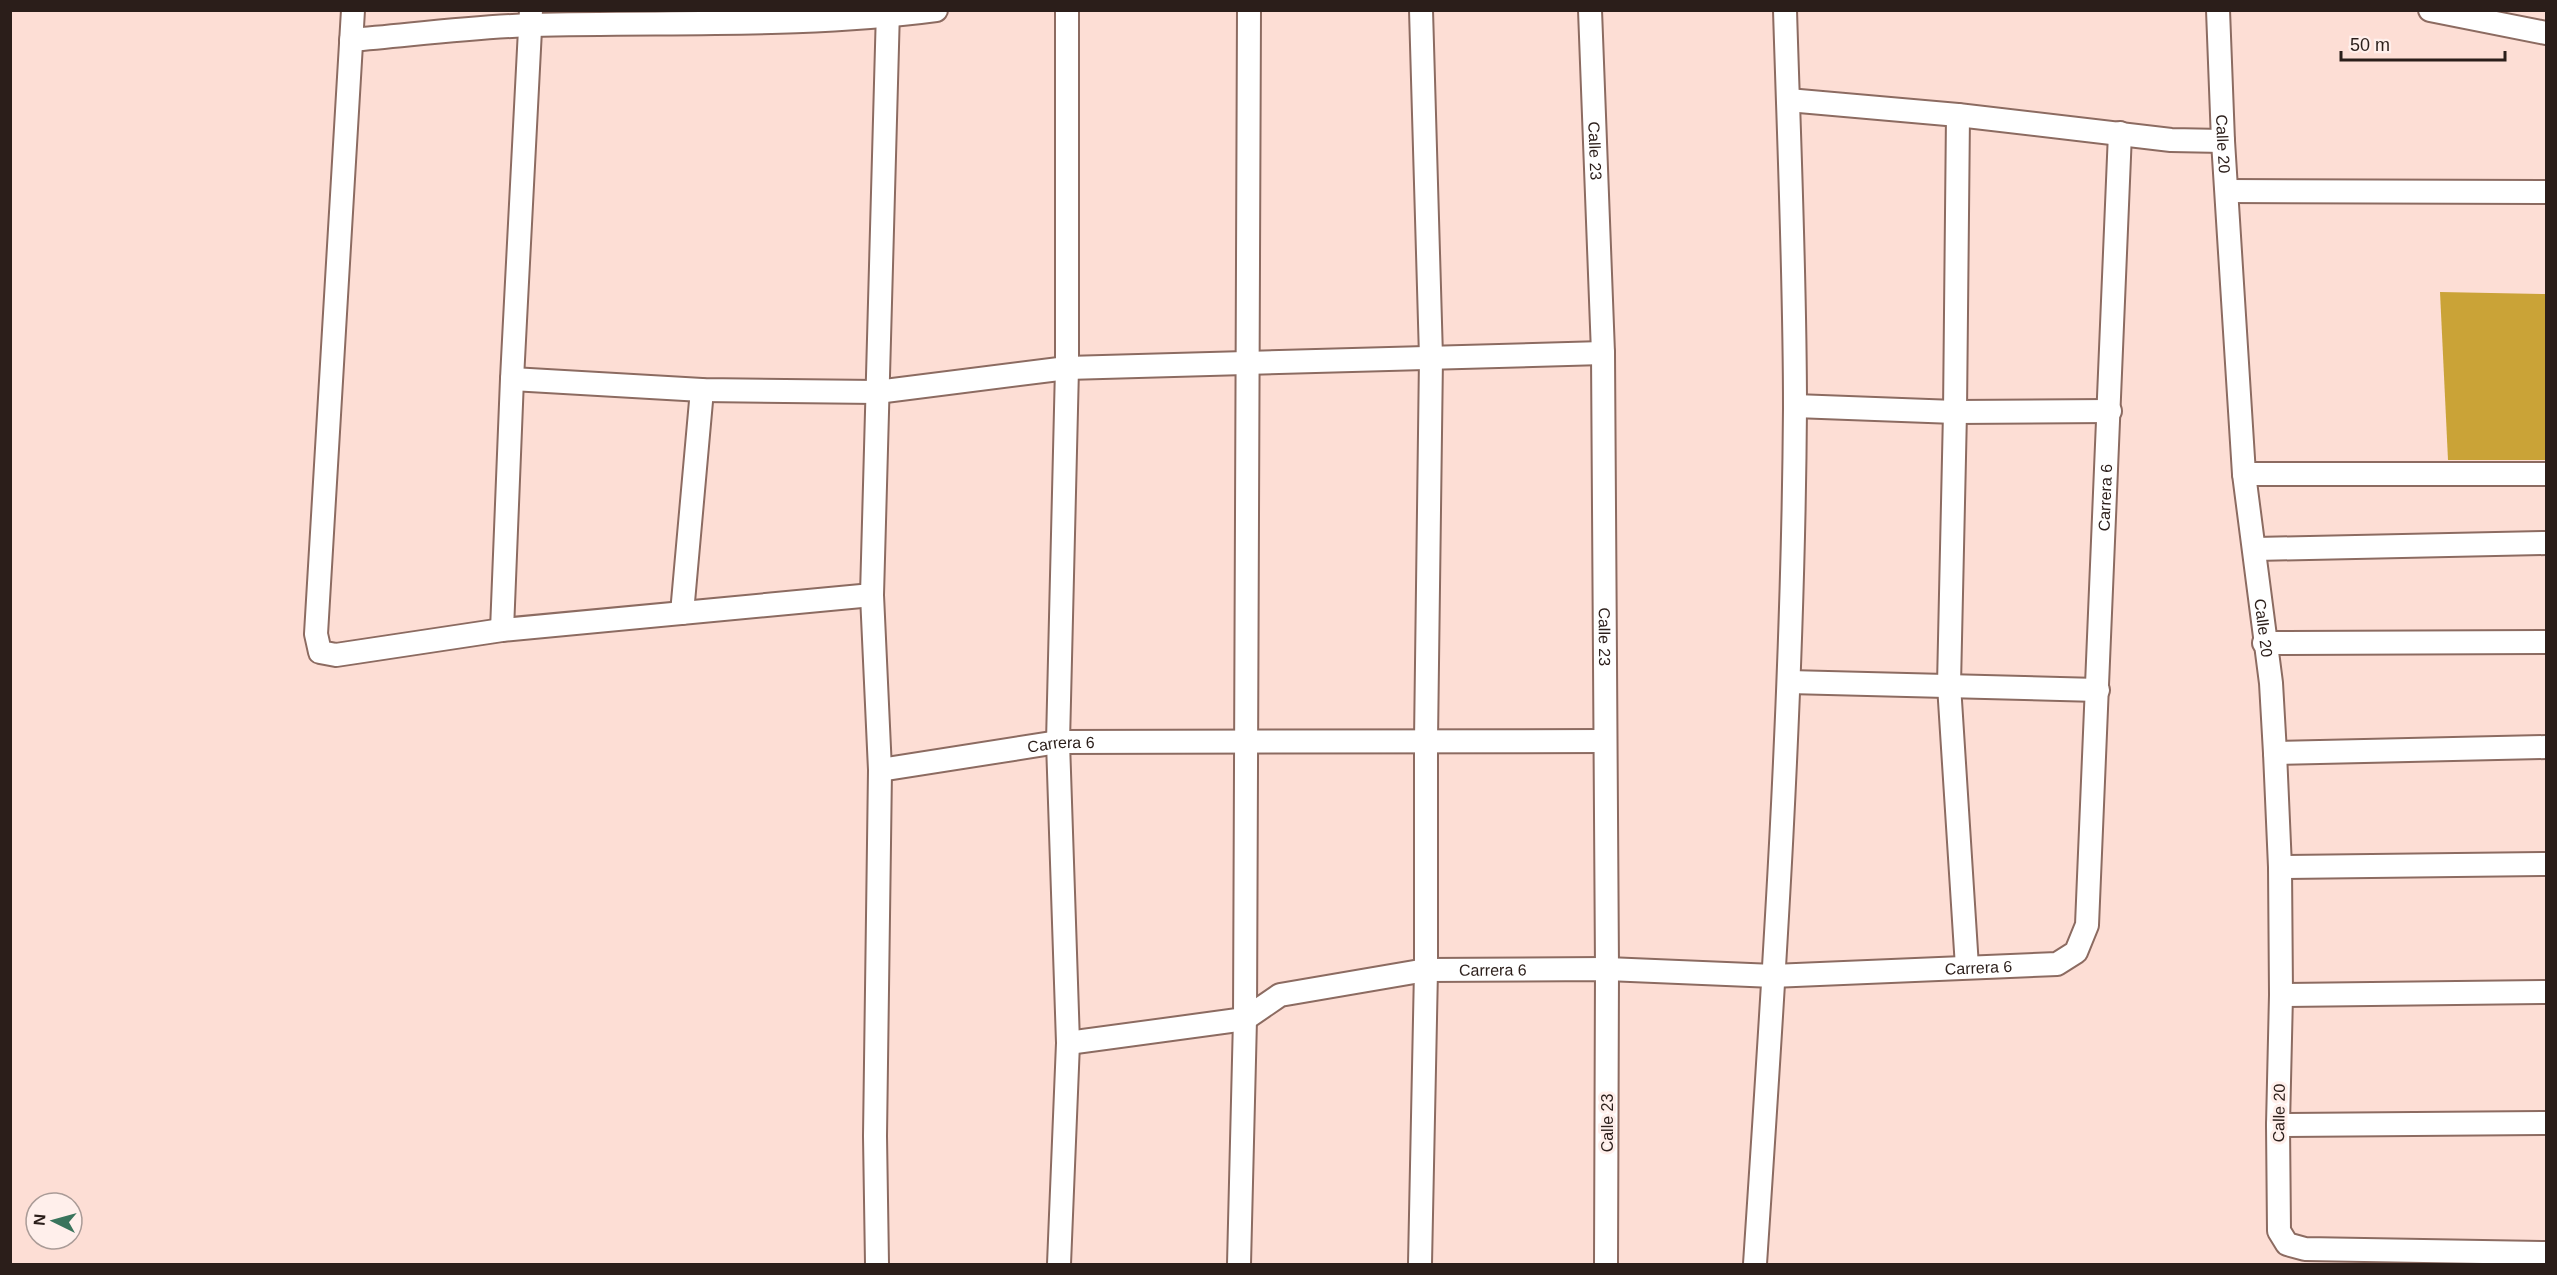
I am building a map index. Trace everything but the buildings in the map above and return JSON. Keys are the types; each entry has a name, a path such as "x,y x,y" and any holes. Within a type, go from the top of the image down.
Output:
{"street":[{"path":"353,10 316,634 320,652 336,655 502,630 872,595"},
{"path":"351,40 531,18 888,14 936,10"},
{"path":"1059,1264 1068,1043 1058,742 1067,368 1067,10"},
{"path":"1239,1264 1245,1019 1249,10"},
{"path":"1420,1264 1426,970 1426,740 1431,357 1421,10"},
{"name":"Calle 23","path":"1590,10 1603,353 1607,969 1606,1264"},
{"path":"1755,1264 1774,976 1789,682 1795,406 1785,10"},
{"name":"Calle 20","path":"2218,10 2223,141 2228,191 2244,474 2256,549 2264,643 2271,683 2275,753 2282,995 2278,1125 2279,1231 2287,1244 2305,1249 2547,1253"},
{"path":"2430,10 2547,33"},
{"path":"877,1264 875,1136 880,770 872,595 888,14"},
{"path":"502,630 512,379 531,18"},
{"path":"1788,100 1958,114 2171,140 2223,141"},
{"path":"1958,114 1955,412 1948,685 1967,967"},
{"name":"Carrera 6","path":"1068,1043 1245,1019 1280,995 1426,970 1607,969 1774,976 2058,964 2076,952 2087,925 2120,133"},
{"path":"2228,191 2547,192"},
{"path":"512,379 702,390 877,392 1067,368 1603,353"},
{"path":"682,613 702,390"},
{"path":"1795,406 1955,412 2110,411"},
{"path":"2244,474 2547,474"},
{"path":"2256,549 2547,543"},
{"path":"2264,643 2547,642"},
{"path":"1789,682 2098,690"},
{"name":"Carrera 6","path":"880,770 1058,742 1605,741"},
{"path":"2275,753 2547,747"},
{"path":"2280,867 2547,864"},
{"path":"2282,995 2547,992"},
{"path":"2278,1125 2547,1123"}],"shaded area":[{"path":"2440,292 2546,294 2546,460 2448,460"}]}
